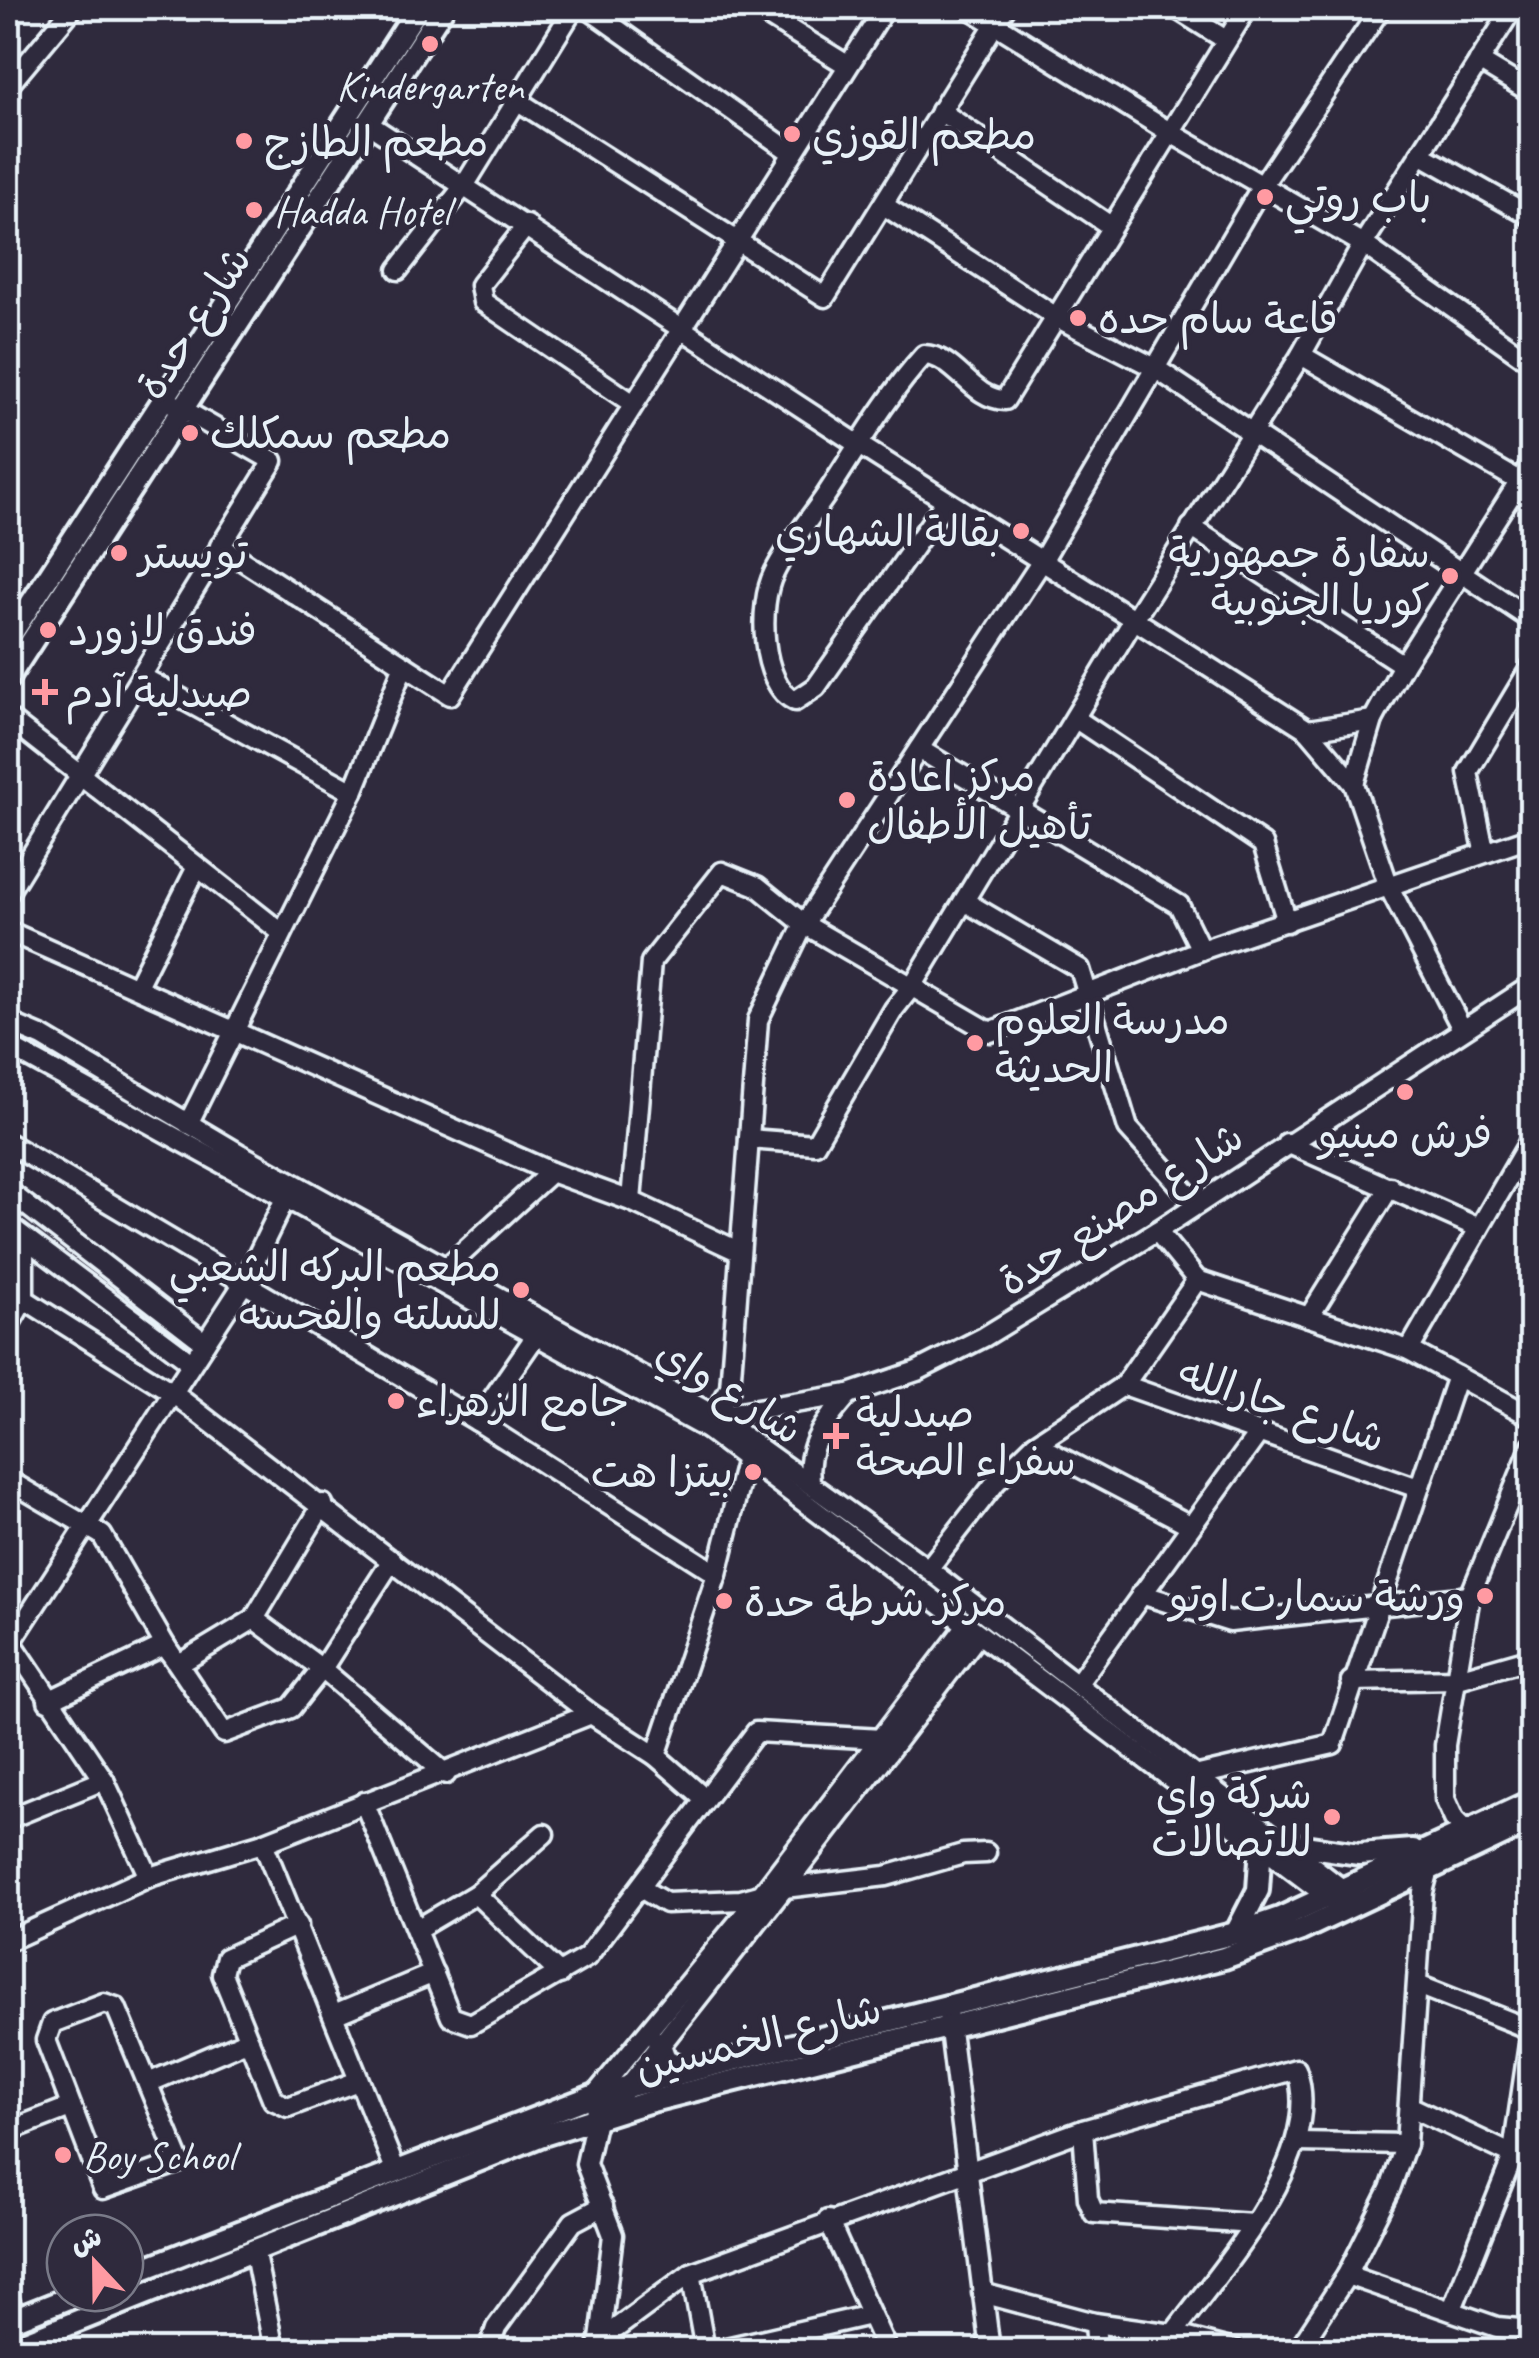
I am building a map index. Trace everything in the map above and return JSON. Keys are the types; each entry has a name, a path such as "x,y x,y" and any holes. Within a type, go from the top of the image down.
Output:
{"main road":[{"name":"شارع حدة","path":"8,639 173,404 285,234 418,8"},
{"name":"شارع حدة","path":"285,234 370,125 443,8"},
{"name":"شارع حدة","path":"8,678 173,404"},
{"name":"شارع الخمسين","path":"145,2268 596,2095 688,2071 1224,1958 1343,1899 1435,1847 1532,1801"},
{"name":"شارع الخمسين","path":"8,2348 540,2136 1236,1934 1430,1869 1532,1820"},
{"path":"1283,1843 1359,1854 1435,1847"},
{"path":"1236,1934 1258,1890 1261,1846"},
{"path":"659,2042 669,2064 688,2071"},
{"path":"12,2320 45,2307"}],"street":[{"path":"8,86 73,8"},
{"path":"398,270 464,186 574,8"},
{"path":"587,8 790,152"},
{"path":"755,8 847,65"},
{"path":"220,546 450,694 737,243 790,152 885,8"},
{"path":"969,8 1000,15 1171,133 1362,244 1532,363"},
{"path":"1175,8 1226,40"},
{"path":"946,501 816,688 795,700 784,696 773,675 763,626 766,598 774,572 859,445 924,355 935,356 984,396 1005,400 1246,8"},
{"path":"711,1422 730,1388 758,1020 804,924 1042,562 1262,186 1381,8"},
{"path":"750,1140 815,1144 894,1008 913,985 1133,622 1301,355 1362,244 1513,8"},
{"path":"515,99 825,297 1000,15"},
{"path":"1479,61 1532,93"},
{"path":"940,111 1110,225"},
{"path":"370,125 1133,622 1308,730 1354,784 1389,887 1462,1030"},
{"path":"1420,154 1532,217"},
{"path":"885,206 1058,318 1156,368 1458,575 1532,620"},
{"path":"527,225 480,285 483,302 632,403"},
{"path":"1301,355 1519,482"},
{"path":"8,892 272,460 173,404"},
{"path":"1354,784 1373,720 1403,664 1532,462"},
{"path":"1192,527 1403,664"},
{"path":"188,1124 352,792 404,665"},
{"path":"1484,850 1468,772 1532,665"},
{"path":"142,677 352,792"},
{"path":"8,718 282,933"},
{"path":"1076,719 1263,844 1287,922"},
{"path":"1308,730 1373,720"},
{"path":"919,749 1179,905 1200,950"},
{"path":"632,1201 651,962 722,872 758,886 804,924 990,1032 1200,950 1532,836"},
{"path":"137,986 196,869"},
{"path":"964,901 1080,969 1128,1128 1196,1204"},
{"path":"8,931 551,1172 632,1201 738,1252"},
{"name":"شارع مصنع حدة","path":"711,1422 849,1394 916,1371 984,1337 1156,1230 1532,984"},
{"name":"شارع واي","path":"8,1022 42,1036 188,1124 284,1201 535,1337 711,1422 746,1458 973,1630 1128,1734 1199,1775 1283,1843 1343,1899"},
{"name":"شارع واي","path":"8,1046 447,1268 810,1482 1078,1683 1128,1734 1261,1846 1343,1899"},
{"path":"1409,1350 1532,1137"},
{"path":"8,1142 477,1421 718,1574"},
{"path":"1287,1142 1479,1228"},
{"path":"447,1268 551,1172"},
{"path":"1309,1317 1390,1187"},
{"path":"8,1192 205,1343"},
{"path":"149,1877 104,1780 10,1639 170,1390 244,1283 284,1201"},
{"path":"8,1224 191,1362"},
{"path":"1156,1230 1197,1280 1409,1350 1532,1417"},
{"path":"8,1327 24,1299 24,1238"},
{"path":"79,1277 91,1257"},
{"name":"شارع جارالله","path":"928,1569 996,1482 1035,1444 1124,1384 1197,1280"},
{"path":"24,1299 170,1390 591,1714 656,1756 704,1798"},
{"path":"477,1421 535,1337"},
{"path":"1199,1775 1333,1744 1351,1681 1383,1604 1457,1376"},
{"name":"شارع جارالله","path":"1124,1384 1418,1488"},
{"path":"810,1482 808,1462 816,1438 849,1394"},
{"path":"1078,1683 1258,1434"},
{"path":"1035,1444 1190,1524"},
{"path":"1467,1832 1454,1819 1445,1799 1442,1772 1470,1596 1532,1445"},
{"path":"656,1756 718,1574 746,1458"},
{"path":"8,1480 83,1528 102,1535 165,1645 224,1733 292,1708 322,1669 392,1560"},
{"path":"178,1664 254,1619 323,1504"},
{"path":"1141,1594 1230,1622 1470,1596"},
{"path":"254,1619 322,1669 446,1774"},
{"path":"599,2346 613,2236 586,2164 596,2119 596,2095 973,1630"},
{"path":"596,2119 627,2088 659,2042 784,1888 973,1630"},
{"path":"48,1701 165,1645"},
{"path":"1351,1681 1458,1680 1532,1658"},
{"path":"8,1942 149,1877 263,1842 446,1774 591,1714"},
{"path":"364,1802 452,2017 471,2024 587,1957 642,1890 704,1798 756,1732 882,1739"},
{"path":"8,1819 104,1780"},
{"path":"418,1929 476,1894 544,1834"},
{"path":"263,1842 395,2169"},
{"path":"642,1890 666,1903 741,1900 784,1888 886,1876 963,1854 986,1853"},
{"path":"1298,2350 1347,2275 1390,2189 1406,2144 1423,1892 1430,1869"},
{"path":"476,1894 560,1974"},
{"path":"298,1925 226,1958 222,1974 273,2100 288,2106 358,2081"},
{"path":"334,2014 434,1973"},
{"path":"1418,1985 1532,2030 1512,2159 1452,2310"},
{"path":"104,2004 116,2007 148,2083 180,2162 103,2189 46,2040 52,2023 104,2004"},
{"path":"949,2018 990,2350"},
{"path":"148,2083 249,2040"},
{"path":"599,2346 691,2273 1083,2130 1296,2068 1305,2094 1298,2142 1253,2224 1173,2334"},
{"path":"8,2131 70,2107"},
{"path":"1410,2108 1512,2159 1532,2164"},
{"path":"1083,2130 1088,2199 1094,2213 1253,2224"},
{"path":"1298,2142 1406,2144"},
{"path":"489,2350 496,2328 573,2222 604,2206"},
{"path":"828,2220 887,2350"},
{"path":"254,2250 274,2350"},
{"path":"691,2273 706,2350"},
{"path":"1347,2275 1497,2327 1532,2330"},
{"path":"982,2294 1095,2324 1173,2334 1234,2350"},
{"path":"8,2297 12,2320"},
{"path":"718,2350 870,2315"},
{"path":"1095,2324 1097,2350"}],"place":[{"name":"Kindergarten","path":"430,44"},
{"name":"مطعم القوزي","path":"792,134"},
{"name":"مطعم الطازج","path":"244,141"},
{"name":"باب روتي","path":"1265,197"},
{"name":"Hadda Hotel","path":"254,210"},
{"name":"قاعة سام حده","path":"1078,318"},
{"name":"مطعم سمكلك","path":"190,433"},
{"name":"بقالة الشهاري","path":"1021,531"},
{"name":"تويستر","path":"119,553"},
{"name":"سفارة جمهورية كوريا الجنوبية","path":"1450,576"},
{"name":"فندق لازورد","path":"48,630"},
{"name":"صيدلية آدم","path":"45,692"},
{"name":"مركز اعادة تأهيل الأطفال","path":"847,800"},
{"name":"مدرسة العلوم الحديثة","path":"975,1043"},
{"name":"فرش مينيو","path":"1405,1092"},
{"name":"مطعم البركه الشعبي للسلته والفحسه","path":"521,1290"},
{"name":"جامع الزهراء","path":"396,1401"},
{"name":"صيدلية سفراء الصحة","path":"836,1436"},
{"name":"بيتزا هت","path":"753,1472"},
{"name":"ورشة سمارت اوتو","path":"1485,1596"},
{"name":"مركز شرطة حدة","path":"724,1601"},
{"name":"شركة واي للاتصالات","path":"1332,1817"},
{"name":"Boy School","path":"63,2155"}]}
